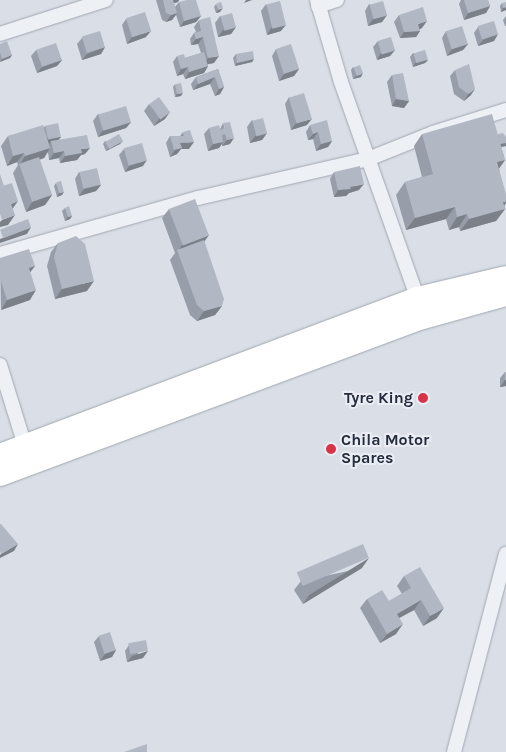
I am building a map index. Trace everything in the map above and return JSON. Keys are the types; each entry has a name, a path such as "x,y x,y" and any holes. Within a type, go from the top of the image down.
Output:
{"highway":[{"path":"0,456 418,299 506,278"},
{"path":"0,474 424,317 506,294"}],"street":[{"path":"0,34 91,2 106,0"},
{"path":"337,0 317,3 368,159 418,299"},
{"path":"0,254 198,198 368,159 433,133 506,110"},
{"path":"0,365 25,446"},
{"path":"454,752 506,554"}],"building":[{"path":"163,0 173,0 177,13 171,15 166,13"},
{"path":"196,0 201,16 184,21 179,2"},
{"path":"464,0 488,0 490,6 468,13"},
{"path":"280,1 286,25 272,29 266,4"},
{"path":"383,1 387,15 374,19 370,5"},
{"path":"221,2 223,8 218,9 216,4"},
{"path":"506,2 506,7 503,8 502,3"},
{"path":"423,7 427,21 418,24 420,31 404,32 399,15"},
{"path":"145,12 151,31 132,37 126,18"},
{"path":"232,13 236,27 225,31 220,16"},
{"path":"210,17 219,56 208,58 203,37 196,39 194,33 201,31 199,20"},
{"path":"494,21 498,34 482,39 478,26"},
{"path":"462,26 468,44 452,49 446,31"},
{"path":"100,31 105,47 87,53 82,37"},
{"path":"391,37 395,50 382,54 378,41"},
{"path":"7,41 12,55 2,59 0,44"},
{"path":"56,43 62,60 42,67 36,50"},
{"path":"291,44 299,69 284,74 276,49"},
{"path":"425,50 428,60 416,63 414,54"},
{"path":"253,51 254,59 237,63 236,54"},
{"path":"204,52 208,66 189,72 188,67 181,69 177,56 184,54 185,58"},
{"path":"469,64 475,89 468,94 459,87 455,70"},
{"path":"360,65 363,73 357,76 353,68"},
{"path":"218,69 224,87 219,89 215,77 198,84 196,77"},
{"path":"403,73 409,101 396,99 392,75"},
{"path":"181,83 183,93 177,94 175,84"},
{"path":"304,93 312,119 297,123 289,98"},
{"path":"159,97 170,112 160,119 149,104"},
{"path":"126,106 131,122 103,131 98,114"},
{"path":"492,114 505,160 497,162 506,194 506,201 503,202 505,209 469,219 467,214 457,217 455,207 415,218 405,182 433,174 422,134"},
{"path":"263,118 267,133 257,136 252,121"},
{"path":"327,120 332,141 321,144 318,132 313,134 310,125"},
{"path":"230,122 234,138 227,140 225,134 222,135 223,142 213,144 209,128 219,125 220,130 225,128 223,123"},
{"path":"58,123 61,137 48,139 45,126"},
{"path":"43,125 50,148 25,156 24,153 13,156 8,136"},
{"path":"190,130 194,142 180,143 182,148 174,150 170,136 184,136 183,132"},
{"path":"503,133 506,137 506,143 500,144 498,134"},
{"path":"119,134 123,141 109,149 105,142"},
{"path":"87,135 90,148 81,149 82,153 65,156 64,151 54,153 51,141"},
{"path":"142,143 147,160 129,166 124,148"},
{"path":"39,157 52,195 32,202 19,164"},
{"path":"360,166 364,184 350,187 351,189 338,190 334,172"},
{"path":"97,168 101,185 83,189 79,172"},
{"path":"0,174 4,186 0,187"},
{"path":"61,181 64,192 59,193 56,182"},
{"path":"12,183 18,201 11,204 15,215 2,220 0,214 0,187"},
{"path":"195,199 209,235 183,245 169,209"},
{"path":"69,206 72,216 68,217 65,208"},
{"path":"28,219 31,227 3,238 0,230"},
{"path":"76,236 85,244 94,281 62,289 54,257 58,243"},
{"path":"204,240 224,299 222,306 204,311 197,305 177,250"},
{"path":"29,249 35,266 29,268 36,290 7,300 0,278 0,258"},
{"path":"0,524 18,544 1,554 0,551"},
{"path":"363,544 369,558 303,586 297,572"},
{"path":"420,567 444,608 430,616 421,600 397,614 403,624 387,634 367,599 382,590 389,601 411,588 404,576"},
{"path":"110,632 116,650 104,654 99,636"},
{"path":"146,640 148,651 130,654 128,643"},
{"path":"147,744 147,752 124,752"}],"place":[{"name":"Tyre King","path":"423,398"},
{"name":"Chila Motor Spares","path":"331,449"}]}
